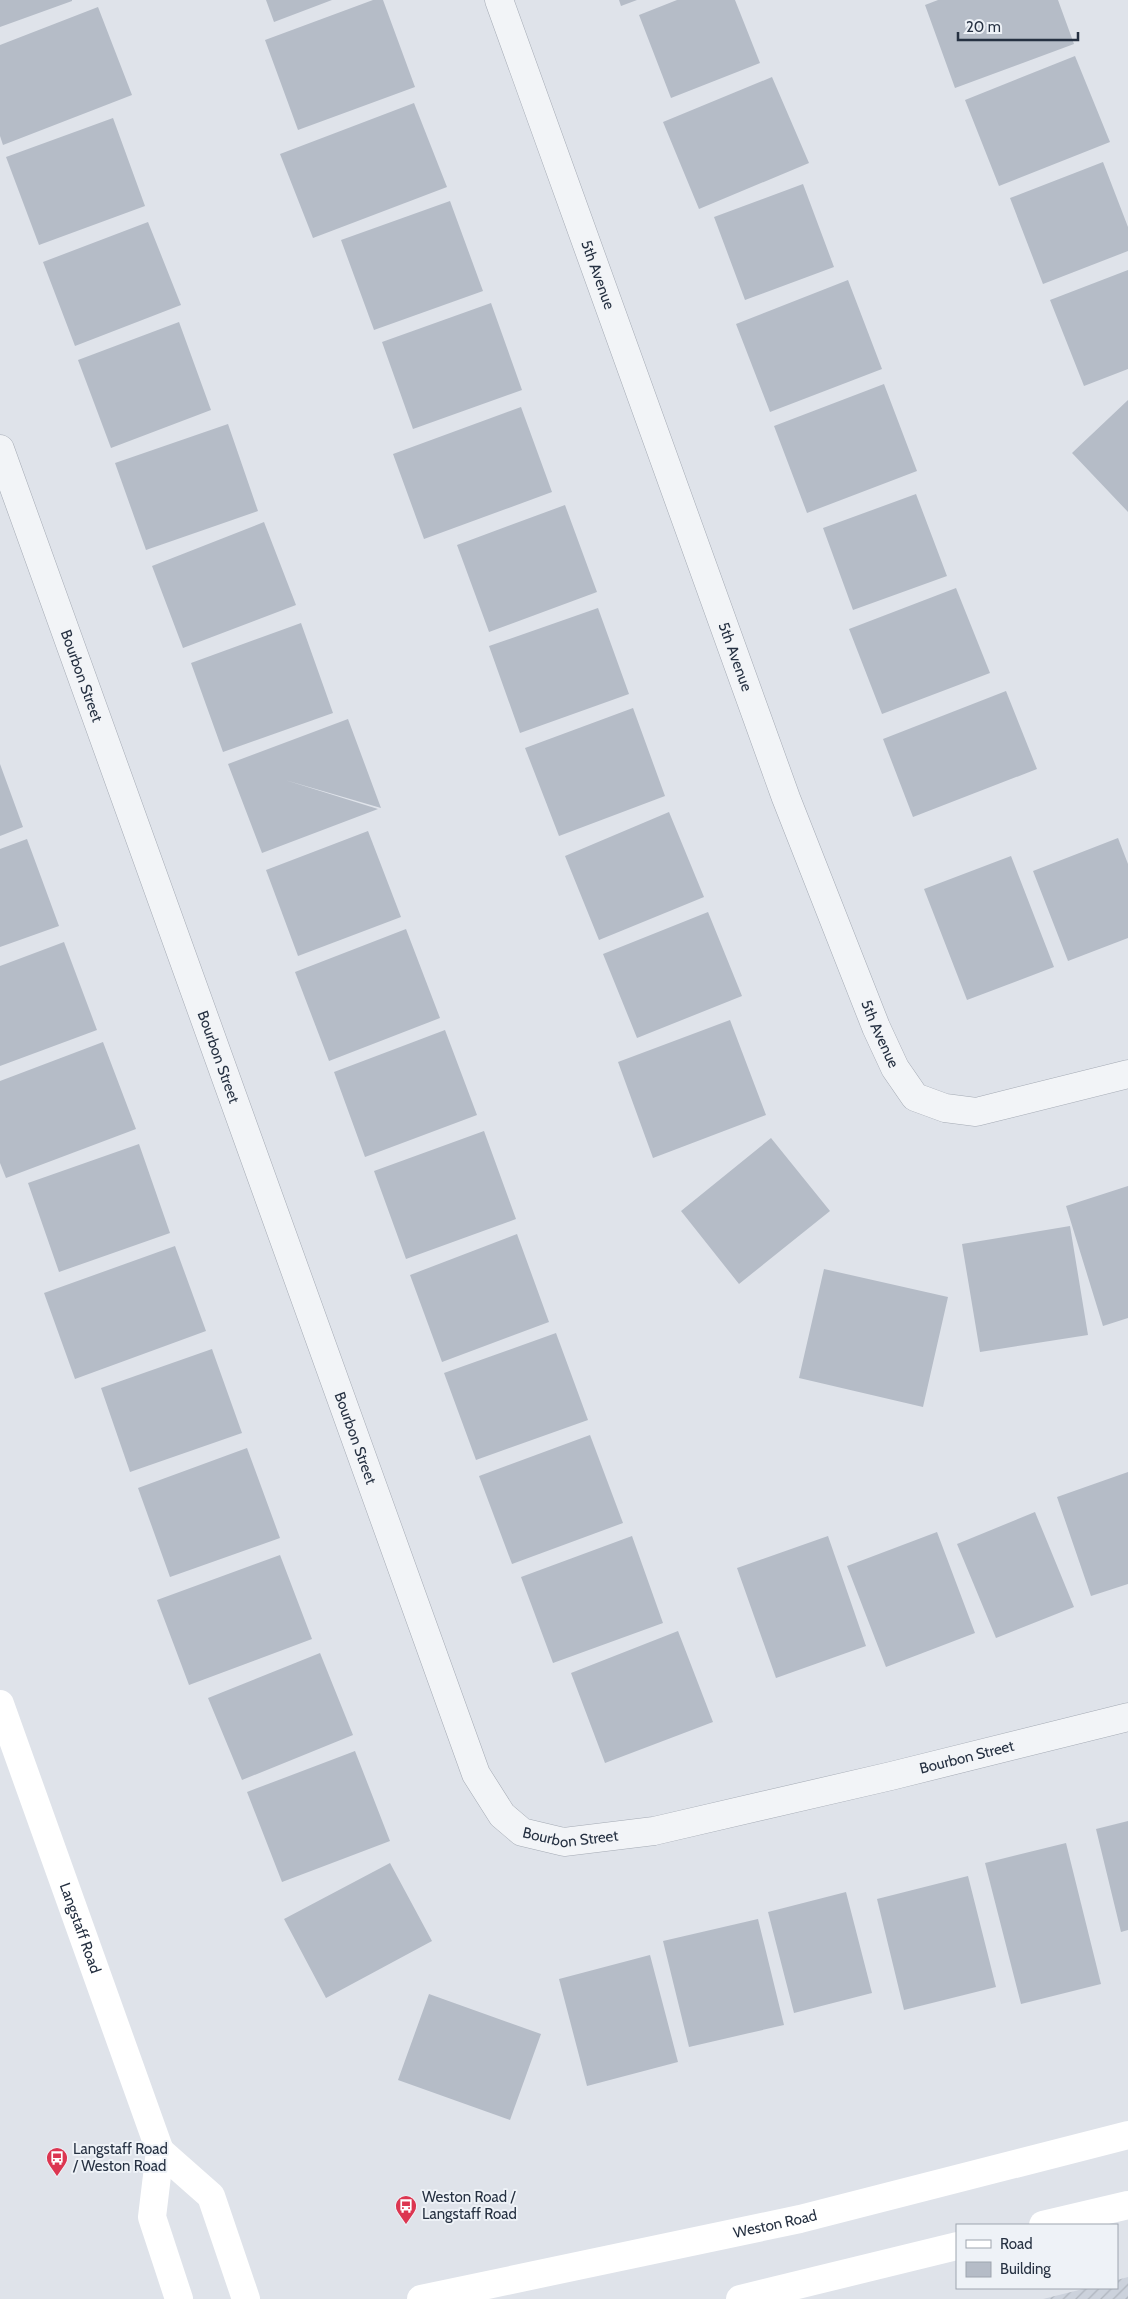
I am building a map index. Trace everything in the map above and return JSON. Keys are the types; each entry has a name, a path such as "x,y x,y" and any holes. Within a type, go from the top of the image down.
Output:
{"main road":[{"name":"Langstaff Road","path":"0,1704 160,2151 152,2217 179,2299"},
{"name":"Weston Road","path":"421,2299 800,2219 1128,2135"},
{"name":"Langstaff Road","path":"160,2151 211,2196 246,2299"},
{"path":"1046,2224 1128,2205"},
{"path":"740,2299 956,2246"}],"street":[{"name":"5th Avenue","path":"499,0 786,798 876,1027 895,1068 915,1097 945,1108 976,1112 1128,1074"},
{"name":"Bourbon Street","path":"0,449 476,1774 502,1815 522,1832 564,1842 654,1831 891,1776 1128,1717"}],"shaded area":[{"path":"1128,2277 1128,2299 1043,2299 1083,2289 1118,2289 1118,2280"}],"building":[{"path":"0,0 72,0 72,1 0,27"},
{"path":"266,0 332,0 274,22"},
{"path":"373,0 383,0 415,87 298,130 265,40"},
{"path":"619,0 637,0 621,6"},
{"path":"677,0 735,0 760,63 671,98 639,15"},
{"path":"938,0 1058,0 1074,44 955,88 925,5"},
{"path":"98,7 132,95 3,145 0,136 0,45"},
{"path":"1075,56 1110,142 999,186 965,100"},
{"path":"772,77 809,163 699,209 663,122"},
{"path":"414,103 447,187 313,238 280,154"},
{"path":"113,118 145,206 39,245 6,157"},
{"path":"1103,162 1128,227 1128,251 1043,284 1010,198"},
{"path":"803,184 834,267 745,300 714,217"},
{"path":"450,201 483,291 374,330 341,240"},
{"path":"148,222 181,305 75,346 43,262"},
{"path":"1128,270 1128,369 1084,386 1050,300"},
{"path":"848,280 882,369 770,412 736,324"},
{"path":"491,303 522,390 413,429 382,342"},
{"path":"179,322 211,410 111,448 78,360"},
{"path":"884,384 917,471 807,513 774,426"},
{"path":"1128,400 1128,512 1072,453"},
{"path":"521,407 552,492 424,539 393,454"},
{"path":"228,424 258,511 146,550 115,463"},
{"path":"916,494 947,576 853,610 823,528"},
{"path":"565,505 597,592 489,632 457,545"},
{"path":"264,522 296,605 183,648 152,566"},
{"path":"956,588 990,673 882,714 849,629"},
{"path":"598,608 629,694 520,733 489,646"},
{"path":"301,623 333,713 223,752 191,663"},
{"path":"1006,691 1037,769 913,817 883,739"},
{"path":"633,708 665,796 559,836 525,748"},
{"path":"348,719 381,808 285,780 378,809 262,853 228,764"},
{"path":"0,764 23,827 0,836"},
{"path":"669,812 704,897 599,940 565,856"},
{"path":"368,831 401,917 298,956 266,870"},
{"path":"1118,838 1128,864 1128,938 1068,961 1033,871"},
{"path":"27,839 59,926 0,947 0,849"},
{"path":"1011,856 1054,967 967,1000 924,889"},
{"path":"708,912 742,996 637,1038 603,954"},
{"path":"406,929 440,1018 329,1061 295,972"},
{"path":"64,942 97,1030 0,1066 0,966"},
{"path":"730,1020 766,1115 653,1158 618,1062"},
{"path":"445,1030 477,1115 365,1157 334,1072"},
{"path":"103,1042 136,1129 6,1178 0,1163 0,1081"},
{"path":"484,1131 516,1219 406,1259 374,1171"},
{"path":"771,1138 830,1211 739,1284 681,1211"},
{"path":"139,1144 170,1233 59,1272 28,1183"},
{"path":"1128,1186 1128,1318 1103,1326 1066,1206"},
{"path":"1070,1226 1088,1335 980,1352 962,1244"},
{"path":"517,1234 549,1322 442,1362 410,1275"},
{"path":"175,1246 206,1331 75,1379 44,1293"},
{"path":"824,1269 948,1297 923,1407 799,1378"},
{"path":"556,1333 588,1420 476,1460 444,1373"},
{"path":"212,1349 242,1433 130,1472 101,1388"},
{"path":"590,1435 623,1523 512,1564 479,1476"},
{"path":"247,1448 280,1538 170,1577 138,1488"},
{"path":"1128,1472 1128,1584 1091,1596 1057,1497"},
{"path":"1035,1512 1074,1607 996,1638 957,1544"},
{"path":"937,1532 975,1633 886,1667 847,1566"},
{"path":"632,1536 663,1623 553,1663 521,1577"},
{"path":"828,1536 866,1646 776,1678 737,1568"},
{"path":"280,1555 312,1639 189,1685 157,1600"},
{"path":"678,1631 713,1722 605,1763 571,1673"},
{"path":"320,1653 353,1735 242,1780 208,1698"},
{"path":"355,1751 390,1841 282,1882 247,1792"},
{"path":"1128,1821 1128,1930 1121,1932 1096,1829"},
{"path":"1066,1843 1101,1984 1021,2004 985,1863"},
{"path":"390,1863 432,1941 326,1998 284,1919"},
{"path":"968,1876 996,1987 904,2010 877,1899"},
{"path":"846,1892 872,1993 794,2013 768,1912"},
{"path":"758,1919 784,2025 689,2047 663,1941"},
{"path":"650,1955 678,2062 587,2086 559,1979"},
{"path":"429,1994 541,2034 510,2120 398,2080"}],"place":[{"name":"Langstaff Road / Weston Road","path":"57,2177"},
{"name":"Weston Road / Langstaff Road","path":"406,2225"}]}
